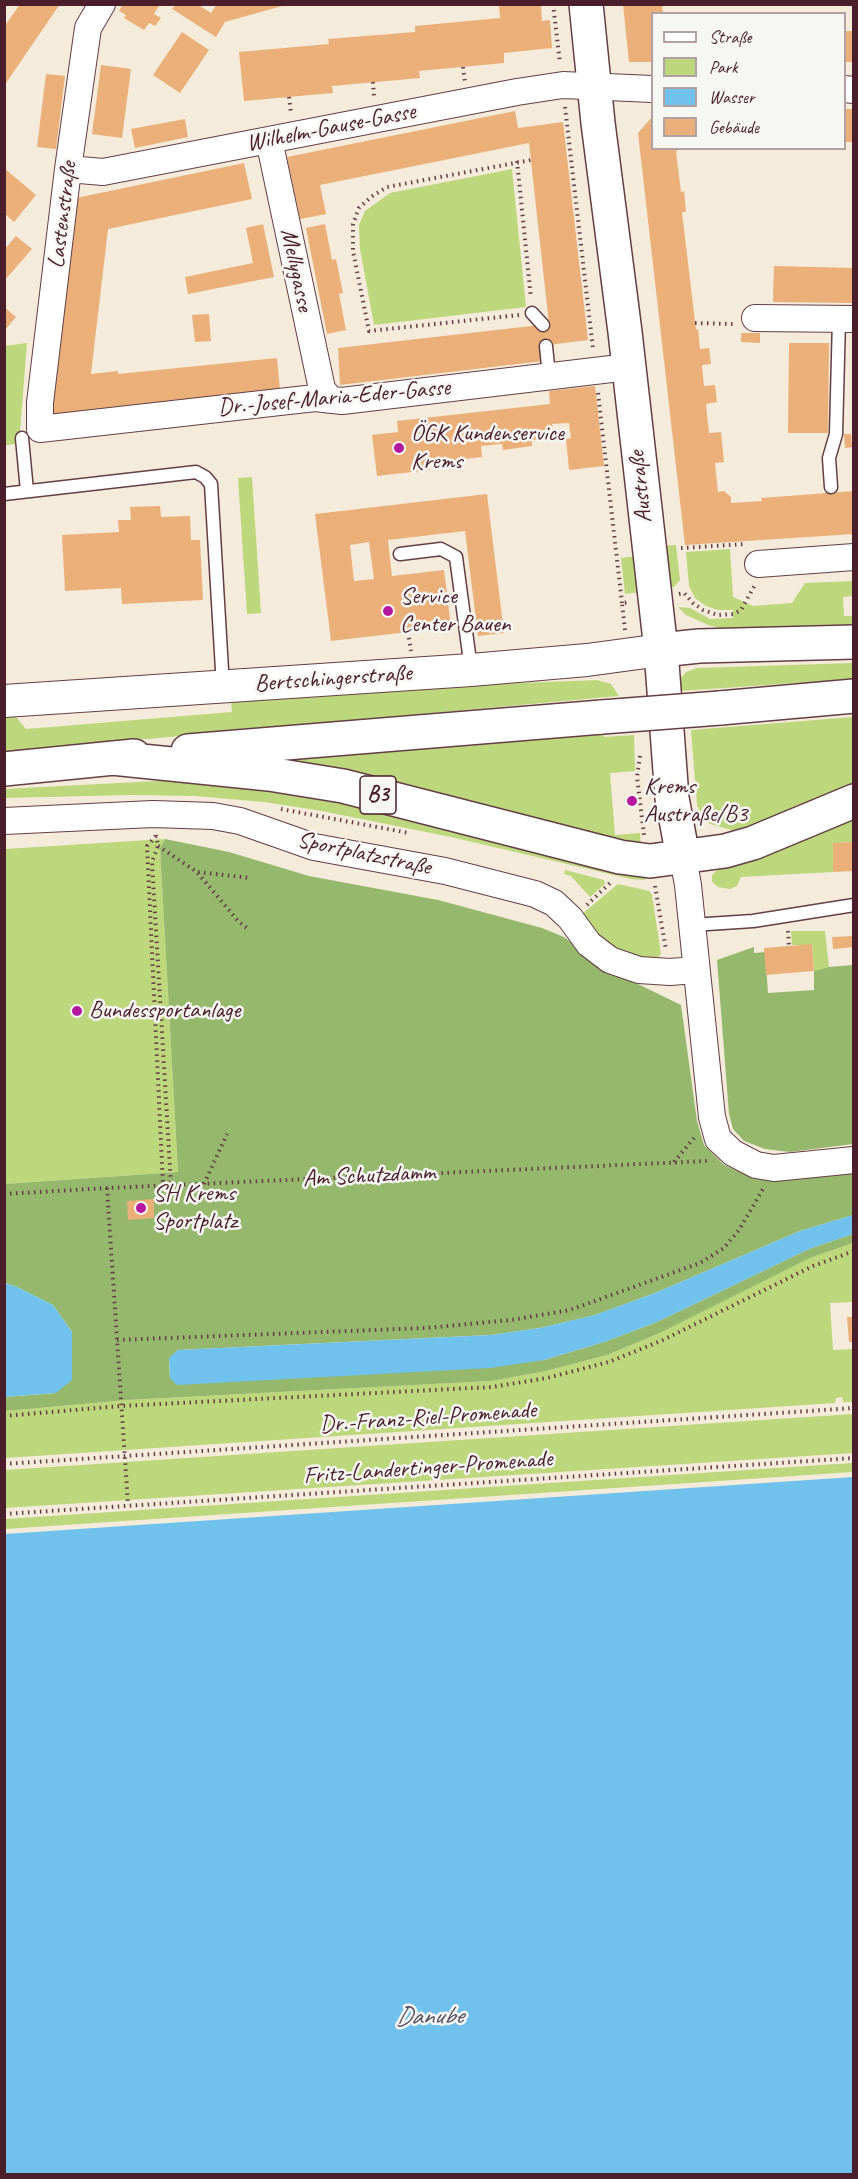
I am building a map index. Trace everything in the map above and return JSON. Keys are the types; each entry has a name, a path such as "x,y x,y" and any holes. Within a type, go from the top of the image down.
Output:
{"main road":[{"name":"Austraße","path":"586,4 661,650 672,798 683,857"},
{"path":"661,650 699,646 854,642"},
{"name":"B3","path":"4,769 384,733 854,696"},
{"name":"B3","path":"720,708 854,702"},
{"name":"B3","path":"112,758 268,774 342,786 620,857 650,861 683,857"},
{"path":"683,857 724,851 753,843 854,801"}],"street":[{"name":"Lastenstraße","path":"31,433 40,403 68,169 88,28 102,4"},
{"name":"Wilhelm-Gause-Gasse","path":"68,169 103,172 517,92 563,86 651,89"},
{"name":"Mellygasse","path":"269,140 322,389 329,398"},
{"path":"754,318 846,319"},
{"name":"Dr.-Josef-Maria-Eder-Gasse","path":"31,433 329,398 342,400 628,367"},
{"path":"757,554 854,557"},
{"name":"Bertschingerstraße","path":"4,701 471,670 587,660 661,650"},
{"name":"Sportplatzstraße","path":"4,821 153,814 213,816 240,821 314,847 445,871 535,894 554,903 570,918 589,944 610,960 639,970 670,972 696,970"},
{"name":"Austraße","path":"683,857 693,926 696,970"},
{"path":"696,970 712,1117 718,1138 733,1153 756,1165 774,1168 854,1160"}],"lane":[{"path":"532,313 543,325"},
{"path":"831,487 829,458 836,434 846,319"},
{"path":"546,346 549,376"},
{"path":"27,491 31,433"},
{"path":"4,494 196,472 205,477 211,484 223,687"},
{"path":"400,554 441,549 456,557 471,670"},
{"path":"693,926 753,921 854,905"}],"path":[{"path":"554,4 561,67"},
{"path":"463,67 466,85"},
{"path":"373,82 375,103"},
{"path":"289,97 291,119"},
{"path":"565,100 593,352"},
{"path":"517,161 532,313 369,331 353,250 353,224 359,208 387,187 517,161 531,160"},
{"path":"695,323 741,324 754,318"},
{"path":"597,384 626,633"},
{"path":"670,595 684,593 702,610 718,615 734,614 741,610 759,579 757,554 681,548"},
{"path":"622,603 632,601"},
{"path":"408,632 411,657"},
{"path":"639,745 638,777 644,836"},
{"path":"156,835 147,846 164,1185"},
{"path":"171,1185 152,862 158,846 197,872 239,922 247,928"},
{"path":"197,872 250,878"},
{"path":"653,877 666,953"},
{"path":"570,918 609,886 615,878"},
{"path":"204,1184 227,1134"},
{"name":"Am Schutzdamm","path":"4,1194 712,1161 733,1153"},
{"path":"117,1340 426,1328 511,1320 570,1310 700,1263 724,1248 739,1230 774,1168"},
{"path":"107,1188 128,1506"},
{"path":"4,1416 121,1406 492,1387 547,1378 609,1362 663,1340 813,1266 854,1251"},
{"name":"Dr.-Franz-Riel-Promenade","path":"4,1464 854,1408"},
{"name":"Fritz-Landertinger-Promenade","path":"4,1514 854,1458"}],"green space":[{"path":"512,169 526,307 374,325 360,249 359,225 365,211 390,193"},
{"path":"27,343 19,444 5,445 4,346"},
{"path":"252,477 261,613 247,614 238,478"},
{"path":"676,545 680,580 674,587 666,588 661,546"},
{"path":"730,549 733,597 753,606 792,603 805,583 853,581 853,596 843,597 844,616 853,616 853,630 720,628 686,615 678,607 690,608 710,619 733,618 733,610 718,610 706,606 695,598 689,586 686,552"},
{"path":"636,556 640,592 625,594 621,558"},
{"path":"853,663 853,679 680,691 679,680 686,672 697,668"},
{"path":"597,680 611,684 619,696 5,752 5,712 12,712 26,729 232,712 231,697 319,691"},
{"path":"853,717 853,790 772,824 735,831 710,824 702,817 697,805 691,730"},
{"path":"603,732 604,737 634,735 635,771 610,773 615,835 640,833 641,848 268,757"},
{"path":"194,779 266,784 646,876 646,879 631,879 451,837 322,811 264,802 195,796 132,795 5,798 5,789"},
{"path":"853,812 853,842 833,843 833,872 741,877 737,886 730,889 718,887 712,882 712,875 718,869 734,861"},
{"name":"Bundessportanlage","path":"165,839 160,848 178,1172 5,1184 5,849"},
{"path":"165,839 229,852 309,876 438,900 542,928 564,937 605,968 681,1005 697,1121 704,1145 724,1165 756,1179 791,1180 853,1171 853,1215 800,1231 655,1293 595,1315 540,1328 491,1335 178,1350 169,1359 170,1378 544,1360 604,1342 657,1322 809,1249 853,1234 853,1243 810,1258 660,1333 607,1355 546,1371 491,1381 127,1400 5,1411 5,1397 56,1393 72,1332 53,1305 5,1283 5,1184 178,1172 160,848"},
{"path":"565,870 604,880 605,884 590,897 571,876 564,874"},
{"path":"618,884 649,891 652,895 661,954 656,960 643,960 613,948 599,936 582,914"},
{"path":"791,931 825,931 829,967 814,971 812,945 792,945"},
{"path":"754,947 754,953 765,952 768,993 814,990 814,971 853,965 853,1144 790,1152 765,1149 744,1141 733,1129 729,1114 717,960"},
{"path":"853,1243 853,1302 830,1303 833,1350 853,1349 853,1402 843,1402 842,1397 836,1398 835,1403 5,1458 5,1411 127,1400 491,1381 546,1371 607,1355 660,1333 810,1258"},
{"path":"853,1414 853,1453 5,1508 5,1470"},
{"path":"853,1463 853,1472 5,1529 5,1519"}],"water":[{"path":"853,1215 853,1234 809,1249 657,1322 604,1342 544,1360 490,1368 177,1385 170,1378 169,1358 178,1350 491,1335 540,1328 595,1315 655,1293 800,1231"},
{"path":"5,1283 53,1305 72,1332 72,1380 56,1393 5,1397"},
{"name":"Danube","path":"853,1477 853,2174 5,2174 5,1534"}],"building":[{"path":"20,4 60,4 4,86 4,27"},
{"path":"123,4 160,4 154,14 161,18 155,26 149,23 144,30 124,18 126,15 119,11"},
{"path":"176,4 197,4 211,13 217,4 281,4 282,6 225,22 216,37 172,9"},
{"path":"499,4 541,4 542,21 550,20 552,48 504,53 504,63 419,71 420,78 332,86 333,93 244,101 239,52 329,44 328,39 415,32 415,26 500,18"},
{"path":"623,4 662,4 663,12 651,12 651,62 629,62"},
{"path":"846,31 854,31 854,62 846,62"},
{"path":"182,32 209,50 180,93 153,75"},
{"path":"101,65 131,69 122,138 92,134"},
{"path":"46,74 65,76 56,149 37,147"},
{"path":"846,109 854,109 854,142 846,142"},
{"path":"515,111 518,128 563,122 588,340 541,346 543,361 340,385 338,348 549,324 529,143 320,185 326,214 300,219 287,157"},
{"path":"651,118 651,150 678,150 681,192 684,191 686,212 682,212 696,330 698,329 700,349 709,348 711,364 702,365 704,386 715,385 717,402 706,404 709,433 721,432 724,462 715,463 718,492 724,491 731,497 731,503 762,501 761,498 854,491 854,534 685,545 638,133"},
{"path":"185,119 188,137 135,148 131,129"},
{"path":"244,163 252,199 108,229 91,374 118,371 118,374 277,358 280,390 121,406 122,409 52,416 50,397 76,198"},
{"path":"4,168 36,195 14,222 4,213"},
{"path":"263,224 274,277 188,294 185,277 253,263 246,228"},
{"path":"325,224 332,260 336,259 343,293 339,294 346,330 327,334 306,228"},
{"path":"16,236 32,249 4,281 4,250"},
{"path":"774,266 854,268 854,303 773,302"},
{"path":"4,307 16,317 4,331"},
{"path":"209,314 211,341 195,342 192,315"},
{"path":"741,333 760,333 760,343 741,342"},
{"path":"789,343 829,343 828,433 788,433"},
{"path":"595,386 604,466 569,470 566,439 571,438 569,423 552,424 554,438 532,440 532,446 503,450 502,444 481,446 482,457 429,463 430,470 377,476 372,435 398,432 397,421 550,404 549,391"},
{"path":"844,434 851,434 852,447 845,448"},
{"path":"487,494 504,633 478,636 465,531 388,540 392,576 444,570 451,627 331,641 315,514","holes":["369,542 374,579 354,581 350,545"]},
{"path":"160,506 161,517 190,516 191,540 200,540 203,600 122,604 121,588 65,591 62,535 119,532 118,520 131,520 130,507"},
{"path":"854,842 854,871 833,872 833,843"},
{"path":"854,936 854,947 833,949 832,937"},
{"path":"812,944 814,971 766,975 764,948"},
{"name":"SH Krems Sportplatz","path":"154,1199 154,1218 128,1220 127,1201"},
{"path":"847,1317 854,1317 854,1342 849,1342"}],"place":[{"name":"ÖGK Kundenservice Krems","path":"399,448"},
{"name":"Service Center Bauen","path":"388,611"},
{"name":"Krems Austraße/B3","path":"632,801"},
{"name":"Bundessportanlage","path":"77,1011"},
{"name":"SH Krems Sportplatz","path":"141,1208"}]}
